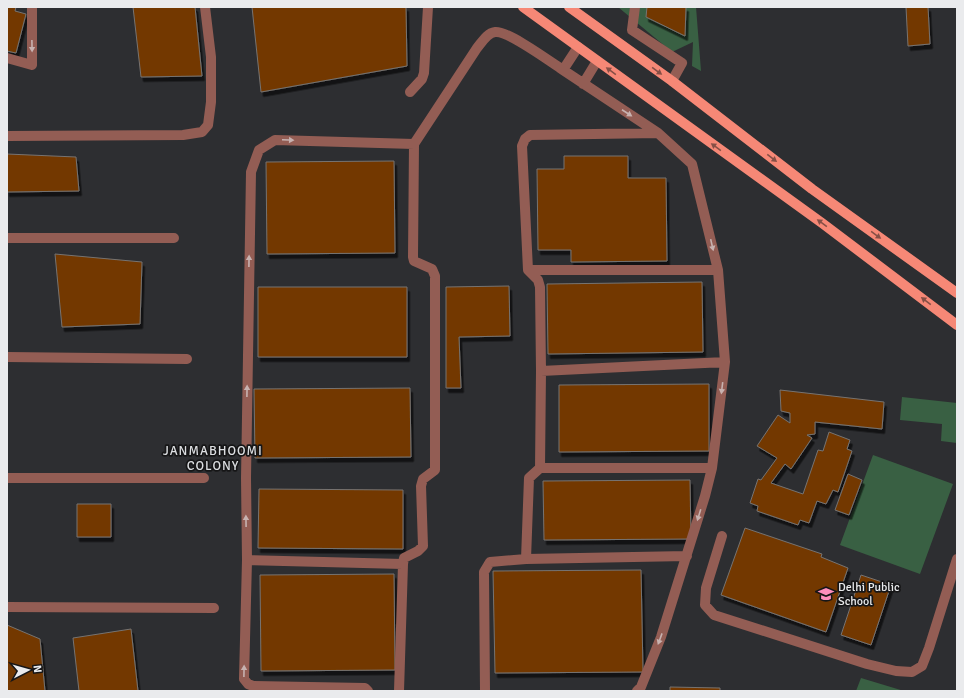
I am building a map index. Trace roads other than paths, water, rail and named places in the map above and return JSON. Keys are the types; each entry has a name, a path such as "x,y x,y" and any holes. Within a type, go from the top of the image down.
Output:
{"main road":[{"path":"523,7 822,223 957,325"},
{"path":"569,7 672,81 812,189 957,293"}],"street":[{"path":"7,58 32,65 32,7"},
{"path":"7,136 183,135 202,132 208,125 211,102 211,56 204,7"},
{"path":"410,92 422,79 424,73 428,7"},
{"path":"635,7 632,30 682,63 672,81"},
{"path":"399,691 403,564 404,558 418,552 423,546 421,486 423,479 435,470 435,276 432,269 417,264 412,257 414,144 477,48 488,34 497,31 508,35 658,133 692,164 718,270 725,362 712,468 687,556 661,637 641,687 637,691"},
{"path":"563,70 578,47"},
{"path":"583,84 597,61"},
{"path":"540,468 540,287 538,280 528,270 522,146 525,139 530,135 658,133"},
{"path":"368,691 365,688 253,686 248,684 244,679 247,560 246,478 251,172 259,150 275,140 414,144"},
{"path":"7,238 174,238"},
{"path":"528,270 718,270"},
{"path":"7,357 187,359"},
{"path":"541,371 725,362"},
{"path":"526,559 529,478 533,472 540,468 712,468"},
{"path":"7,478 204,478"},
{"path":"722,536 706,588 706,605 714,615 867,664 896,671 912,672 922,666 957,559"},
{"path":"485,691 484,572 490,562 526,559 687,556"},
{"path":"247,560 403,564"},
{"path":"7,607 214,608"}],"place":[{"name":"Delhi Public School","path":"826,594"}],"district":[{"name":"JANMABHOOMI COLONY","path":"213,458"}]}
